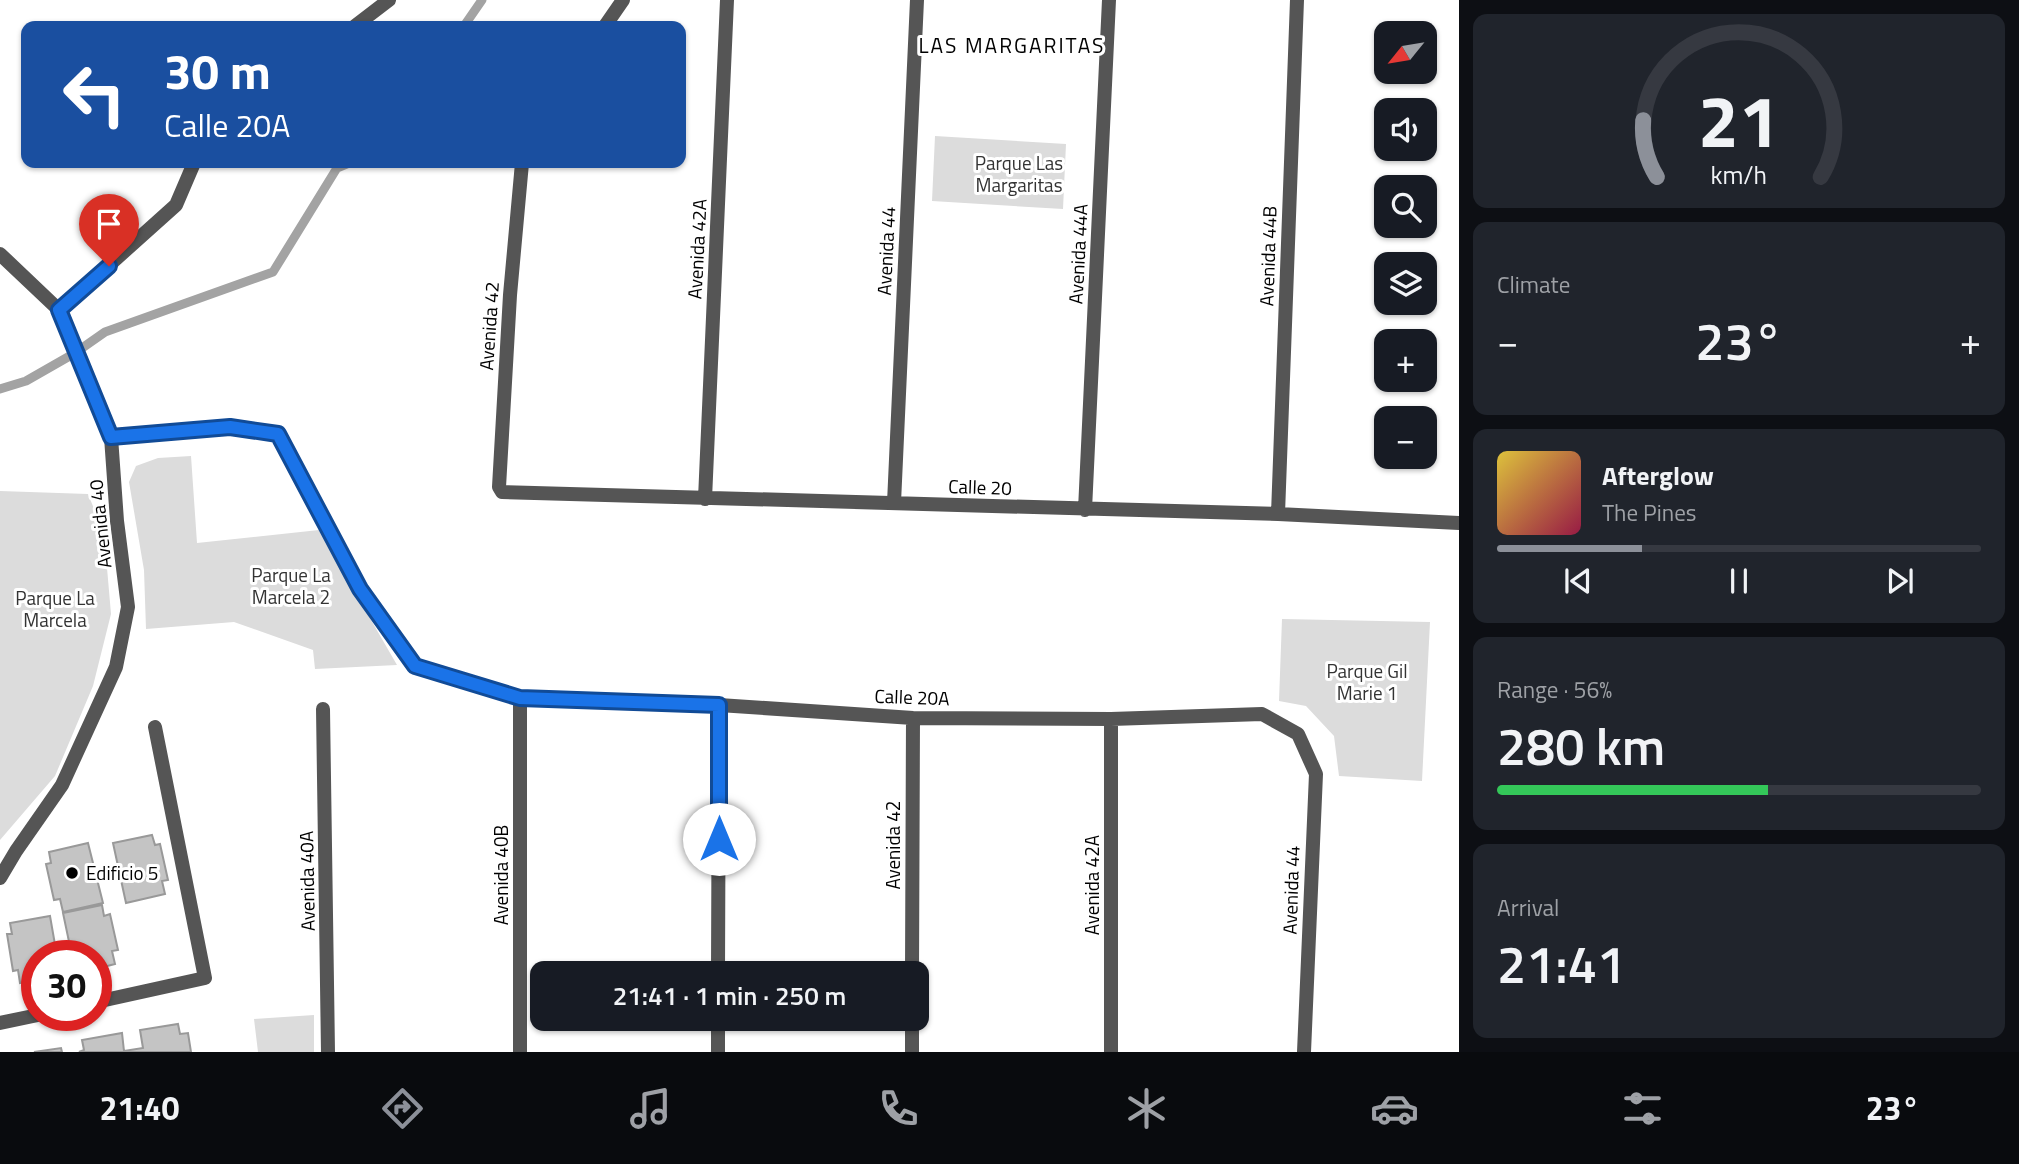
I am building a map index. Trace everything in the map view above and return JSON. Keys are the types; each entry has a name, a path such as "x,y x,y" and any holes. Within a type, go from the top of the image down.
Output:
{"street":[{"path":"362,21 389,0"},
{"path":"609,21 624,0"},
{"name":"Avenida 42A","path":"705,499 727,0"},
{"name":"Avenida 44","path":"894,503 917,0"},
{"name":"Avenida 44A","path":"1085,510 1109,0"},
{"name":"Avenida 44B","path":"1278,514 1297,0"},
{"path":"59,310 176,205 192,168"},
{"name":"Avenida 42","path":"499,491 510,295 522,168"},
{"name":"Avenida 40","path":"0,254 59,310 111,437 117,521 128,607 116,667 62,785 16,850 0,878"},
{"path":"111,437 230,427 278,434 360,589 415,666 520,698"},
{"name":"Calle 20","path":"499,491 1278,514 1459,523"},
{"name":"Calle 20A","path":"520,698 719,705 913,718 1111,719 1262,714 1297,734"},
{"name":"Avenida 40B","path":"520,698 520,1052"},
{"path":"718,961 719,705"},
{"name":"Avenida 40A","path":"323,709 328,1052"},
{"name":"Avenida 42","path":"912,961 913,718"},
{"name":"Avenida 42A","path":"1111,719 1111,1052"},
{"path":"112,998 205,978 155,727"},
{"name":"Avenida 44","path":"1297,734 1316,774 1304,1052"},
{"path":"0,1023 21,1019"},
{"path":"718,1031 718,1052"},
{"path":"912,1031 912,1052"}],"green space":[{"name":"Parque Las Margaritas","path":"935,136 1066,144 1063,209 932,201"},
{"name":"Parque La Marcela 2","path":"191,456 197,543 319,530 397,665 315,669 313,650 234,622 146,629 144,570 129,482 136,466 158,458"},
{"name":"Parque La Marcela","path":"0,491 88,494 104,533 111,614 93,686 55,776 0,840"},
{"name":"Parque Gil Marie 1","path":"1282,619 1430,622 1422,781 1339,776 1334,736 1306,706 1279,701"},
{"path":"314,1015 314,1052 258,1052 254,1019"}],"building":[{"path":"152,835 155,845 160,844 168,880 162,881 165,894 126,903 113,843"},
{"name":"Edificio 5","path":"88,843 103,903 63,912 60,899 54,900 46,864 51,863 49,852"},
{"path":"102,905 104,916 110,914 118,950 112,951 112,940 69,940 63,913"},
{"path":"50,916 54,940 21,940 20,983 18,970 13,971 7,934 12,934 10,923"},
{"path":"178,1024 180,1034 188,1033 191,1052 79,1052 84,1050 82,1040 122,1033 124,1051 143,1048 140,1030"},
{"path":"61,1048 62,1052 34,1052"}],"waterway":[{"path":"467,21 482,0"},
{"path":"0,389 26,381 105,332 273,272 337,168"}],"place":[{"name":"Edificio 5","path":"72,873"}],"district":[{"name":"LAS MARGARITAS","path":"1012,46"}],"route":[{"path":"109,266 59,310 111,437 230,427 278,434 360,589 415,666 520,698 719,705 719,839"}]}
